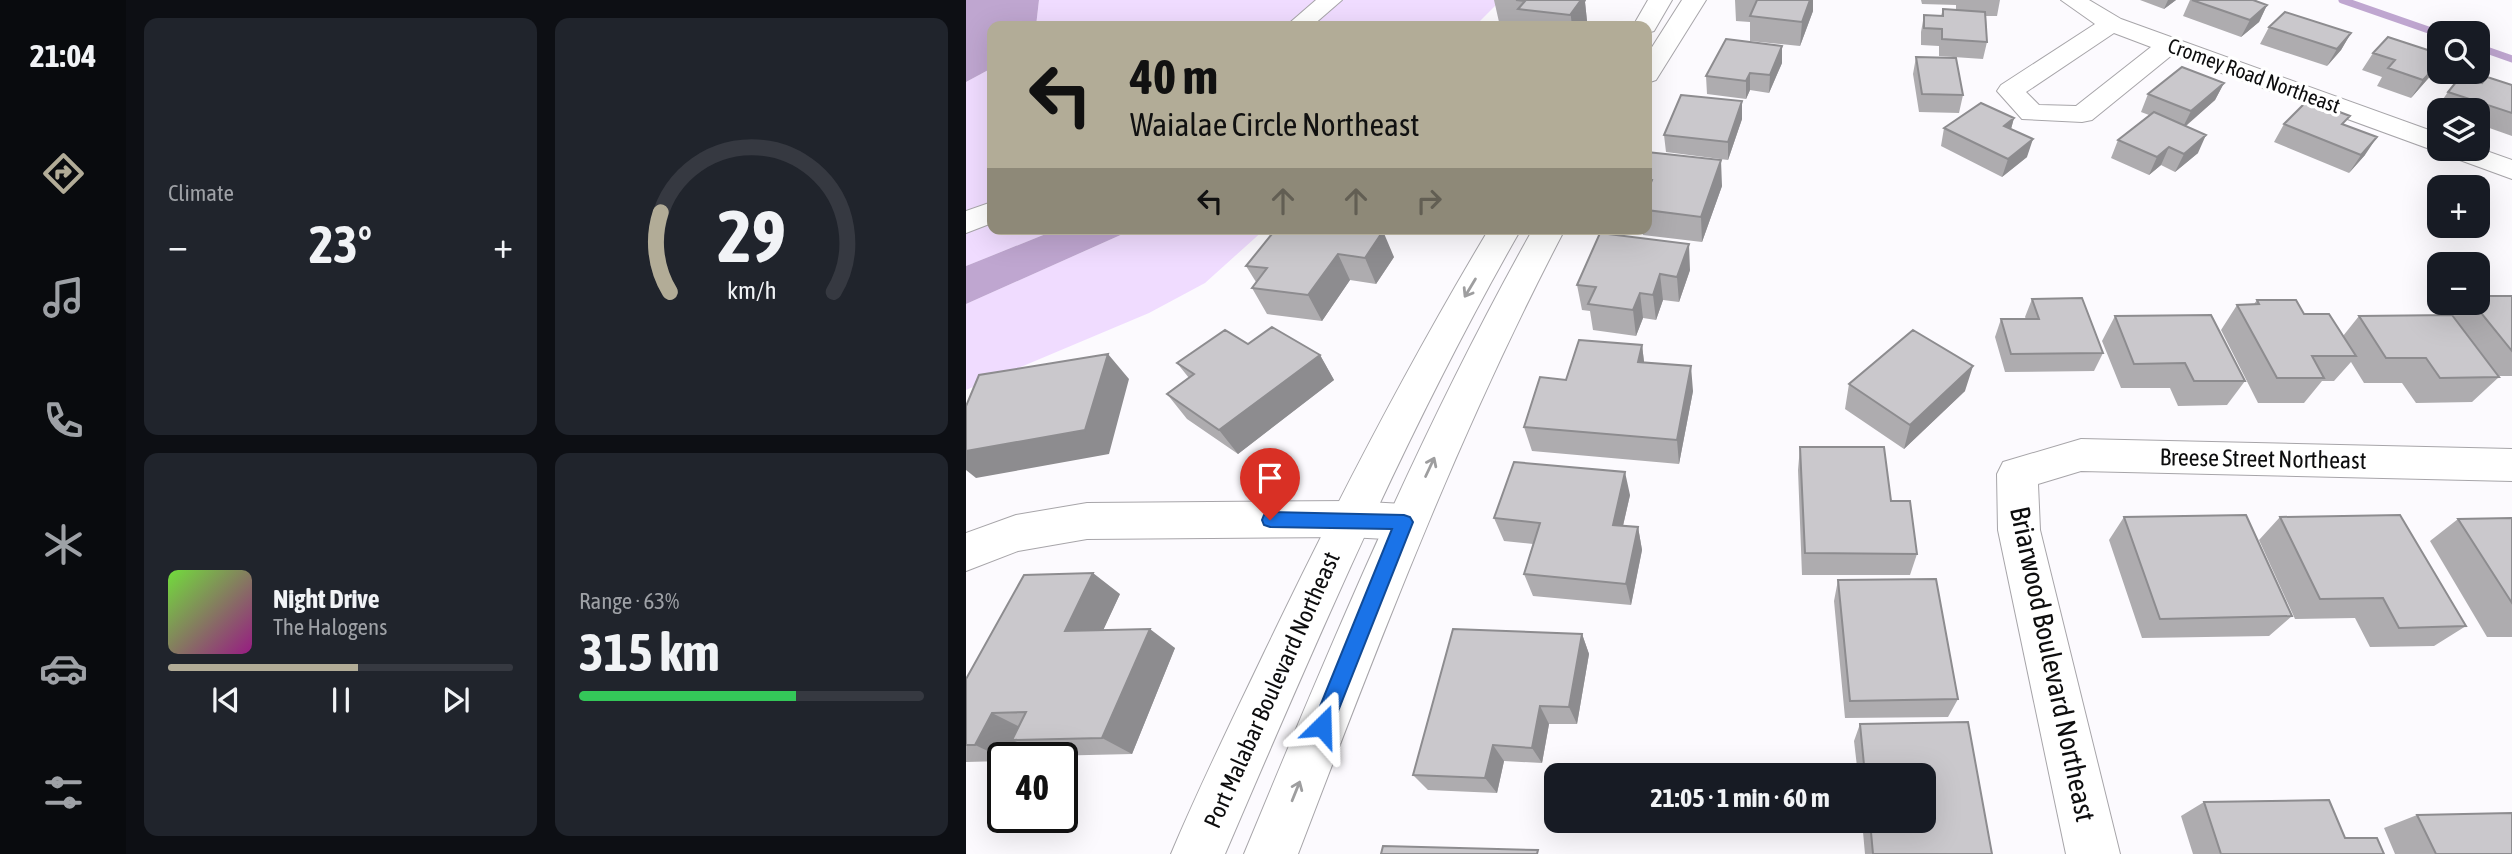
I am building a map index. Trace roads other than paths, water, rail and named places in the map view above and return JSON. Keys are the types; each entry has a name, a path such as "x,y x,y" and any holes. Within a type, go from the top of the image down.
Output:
{"street":[{"path":"1304,21 1330,0"},
{"path":"1652,67 1694,0"},
{"name":"Cromey Road Northeast","path":"2073,0 2112,24 2427,139"},
{"path":"1652,15 1682,22"},
{"path":"2112,24 2010,91 2032,113 2082,114 2169,45"},
{"path":"2487,161 2512,170"},
{"path":"966,223 987,214"},
{"name":"Port Malabar Boulevard Northeast","path":"1198,854 1349,519 1463,299 1501,235"},
{"path":"1270,854 1404,522 1507,303 1546,235"},
{"name":"Breese Street Northeast","path":"2017,474 2081,455 2512,465"},
{"name":"Briarwood Boulevard Northeast","path":"2017,474 2019,530 2093,854"},
{"path":"966,552 1016,533 1087,520 1349,519 1404,522"}],"waterway":[{"path":"2342,0 2427,29"},
{"path":"2490,51 2512,59"}]}
